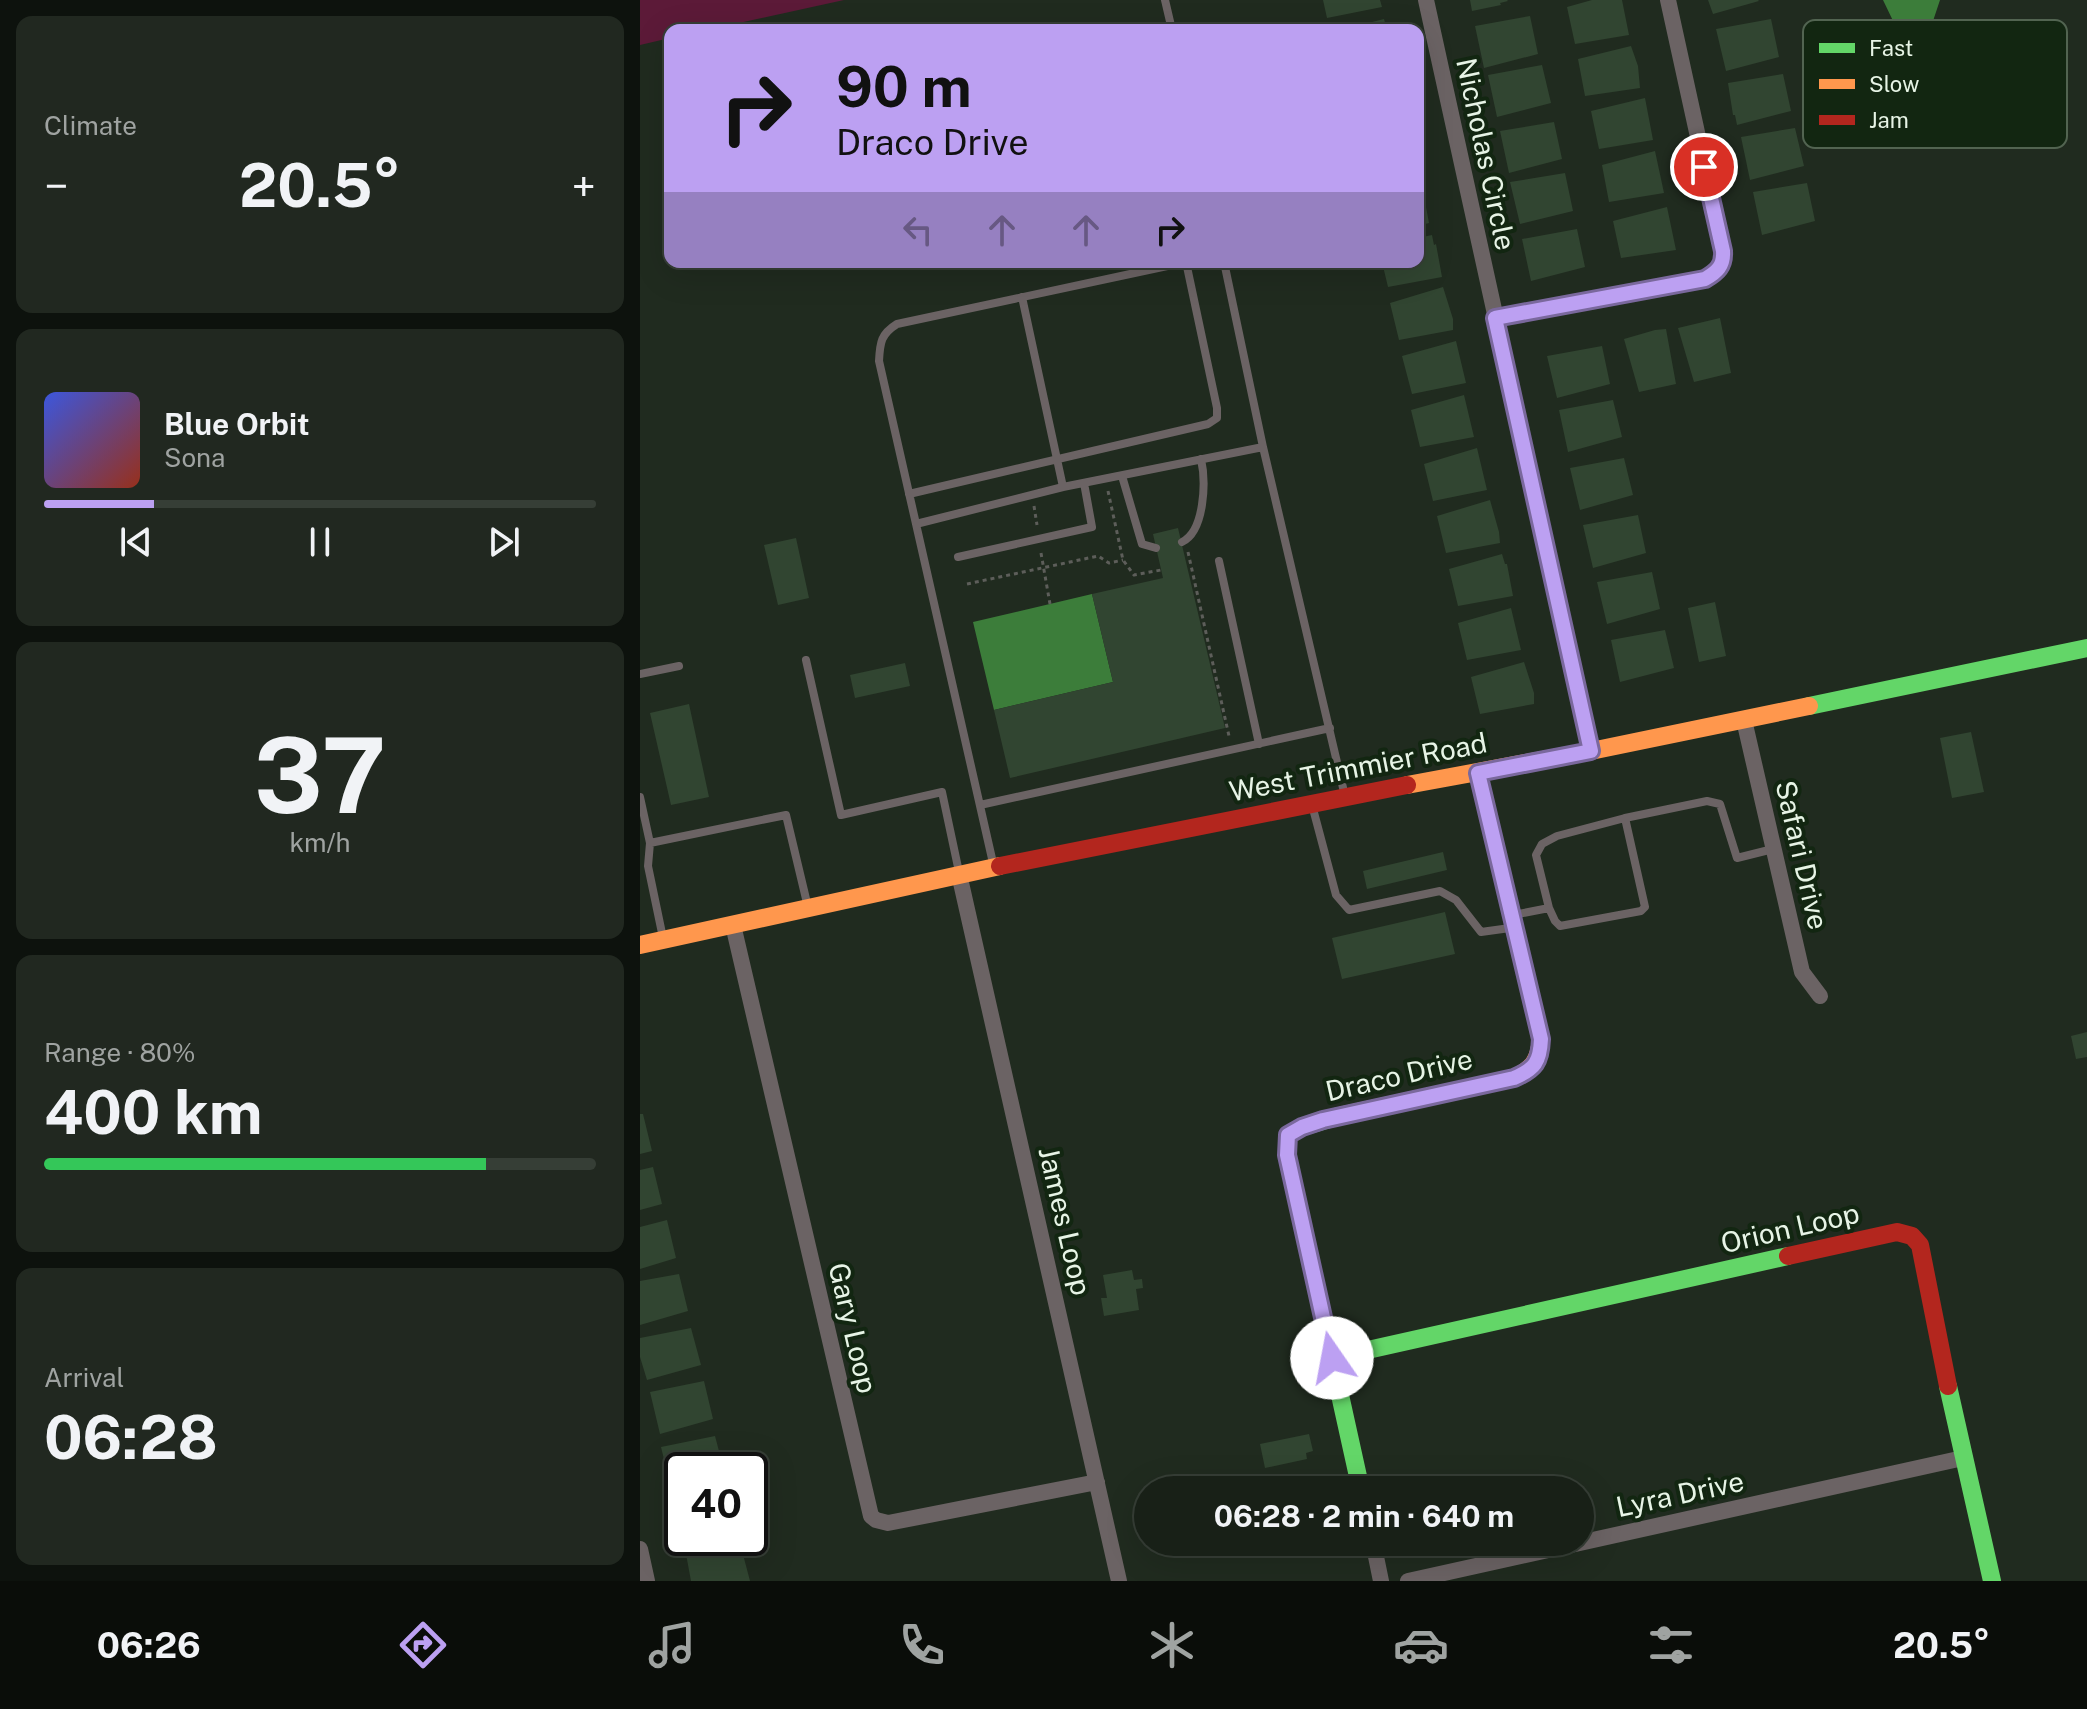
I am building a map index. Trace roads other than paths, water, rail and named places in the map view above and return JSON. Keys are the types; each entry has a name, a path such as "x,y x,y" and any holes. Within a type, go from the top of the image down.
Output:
{"street":[{"name":"Nicholas Circle","path":"1426,0 1591,751"},
{"path":"1495,318 1705,279 1717,272 1723,261 1668,0"},
{"name":"West Trimmier Road","path":"640,945 959,874 1345,796 1591,751 2087,648"},
{"name":"Safari Drive","path":"1744,720 1802,972 1820,996"},
{"name":"Draco Drive","path":"1358,1476 1287,1155 1288,1135 1323,1120 1514,1078 1531,1071 1540,1059 1541,1039 1478,773"},
{"name":"James Loop","path":"959,874 1119,1581"},
{"name":"Gary Loop","path":"733,925 871,1516 888,1523 1097,1482"},
{"name":"Orion Loop","path":"1332,1358 1897,1232 1912,1236 1920,1245 1963,1458 1992,1581"},
{"name":"Lyra Drive","path":"1408,1581 1963,1458"},
{"path":"640,1549 647,1581"},
{"path":"1376,1556 1381,1581"}],"lane":[{"path":"1165,0 1171,24"},
{"path":"994,867 879,361 880,344 884,332 897,324 1158,268"},
{"path":"909,494 1208,424 1217,418 1187,268"},
{"path":"1225,268 1263,447 1345,796"},
{"path":"1022,297 1063,487"},
{"path":"916,524 1063,487 1263,447"},
{"path":"1184,541 1193,534 1203,498 1201,459"},
{"path":"1122,476 1142,544 1156,548"},
{"path":"958,557 1092,527 1084,483"},
{"path":"1219,561 1259,744"},
{"path":"806,660 841,815 942,792 959,874"},
{"path":"640,674 679,666"},
{"path":"980,805 1330,728"},
{"path":"640,797 650,843 648,866 663,940"},
{"path":"1625,818 1645,907 1641,911 1560,926 1549,908 1536,855 1542,844 1557,836 1625,818 1707,801 1720,804 1737,858 1773,849"},
{"path":"1311,803 1336,895 1349,910 1440,891 1456,900 1481,932 1549,908"},
{"path":"650,843 786,815 808,908"}]}
